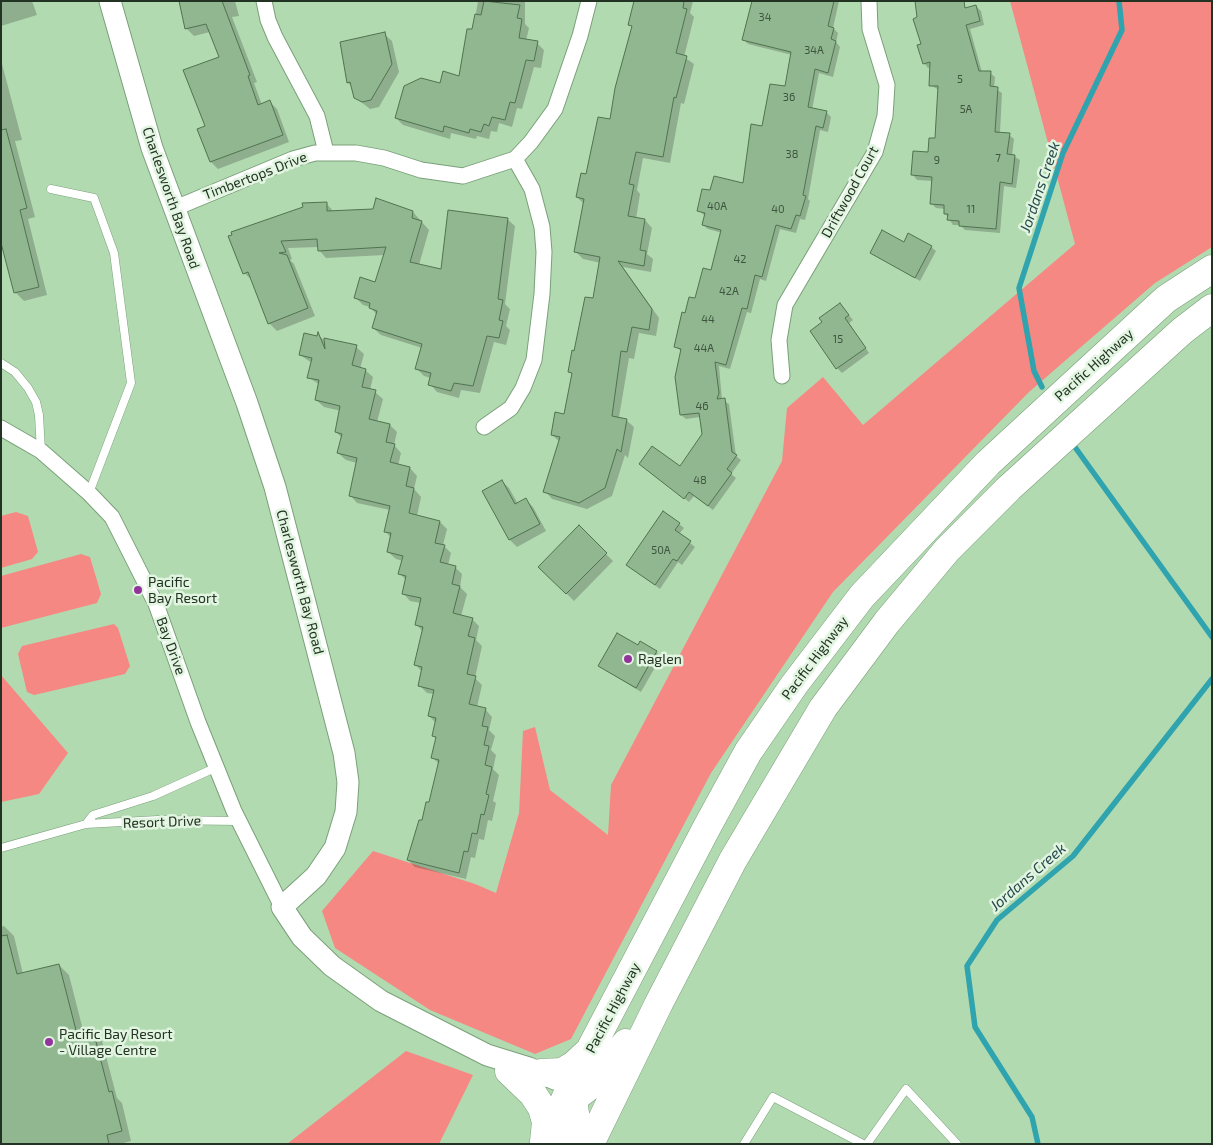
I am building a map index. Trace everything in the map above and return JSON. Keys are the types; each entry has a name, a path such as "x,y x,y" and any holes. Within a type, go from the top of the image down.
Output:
{"highway":[{"name":"Pacific Highway","path":"545,1144 590,1050 748,752 794,685 862,596 988,463 1166,299 1212,269"},
{"path":"590,1144 658,1003 733,860 823,708 887,622 947,550 1009,488 1182,331 1212,308"},
{"path":"568,1144 576,1120 570,1095 595,1082 658,1003"},
{"path":"541,1073 562,1072 574,1065 590,1050"},
{"path":"509,1071 533,1094 542,1108 546,1122 545,1144"}],"street":[{"name":"Charlesworth Bay Road","path":"110,1 152,148 173,209 247,403 275,487 308,605 347,772 346,812 335,848 316,876 282,907"},
{"path":"264,1 268,20 275,38 317,116 326,152"},
{"name":"Timbertops Drive","path":"173,209 293,159 326,152 356,153 384,158 421,170 463,176 515,159 531,142 555,109 580,36 588,1"},
{"name":"Driftwood Court","path":"782,376 779,340 785,305 875,152 885,116 888,85 870,29 869,1"},
{"path":"484,427 512,408 522,388 534,360 542,294 544,252 542,228 532,190 515,159"},
{"name":"Bay Drive","path":"1,428 41,452 89,493 112,517 156,604 239,821 282,907"},
{"path":"282,907 302,937 354,984 404,1014 487,1055 541,1073 570,1095"},
{"path":"487,1055 509,1071 570,1095"}],"lane":[{"path":"51,189 94,198 114,253 131,383 89,493"},
{"path":"1,363 15,372 36,402 39,415 41,452"},
{"name":"Resort Drive","path":"86,824 93,815 153,796 217,767"},
{"name":"Resort Drive","path":"1,848 86,824 158,820 239,821"},
{"path":"867,1144 906,1089 957,1144"},
{"path":"744,1144 773,1097 863,1144"}],"shaded area":[{"path":"1010,1 1212,1 1212,247 1155,283 1029,392 833,592 711,773 571,1039 535,1054 430,1010 335,948 322,911 373,851 475,884 496,893 519,813 523,731 535,727 550,790 608,835 611,785 782,461 787,408 823,377 863,425 1075,244"},
{"path":"16,512 28,516 38,552 32,559 1,568 1,516"},
{"path":"81,554 90,557 101,594 97,603 1,628 1,576"},
{"path":"114,624 118,628 130,666 125,674 34,695 27,692 18,654 22,646"},
{"path":"1,675 68,753 39,794 1,802"},
{"path":"406,1051 473,1075 439,1144 287,1144"}],"building":[{"path":"179,1 222,1 250,75 248,76 258,105 270,100 283,135 210,162 197,129 205,126 183,70 219,57 206,24 185,29"},
{"path":"484,1 520,5 517,18 522,19 519,38 538,41 534,61 526,60 515,103 510,102 505,120 492,117 489,126 484,124 481,132 470,129 469,133 444,126 443,132 395,118 404,86 421,78 440,83 443,71 459,76 467,29 472,29 475,14 481,15"},
{"path":"634,1 684,1 683,8 687,9 676,53 687,56 676,98 674,97 663,157 636,152 629,184 634,185 628,216 645,219 640,250 646,251 644,266 618,261 652,309 649,330 632,327 627,352 621,351 612,416 627,419 621,452 617,449 605,488 579,503 543,492 560,437 551,435 555,412 564,414 572,373 568,372 572,350 574,351 585,297 593,298 600,257 574,252 584,199 576,197 581,173 586,174 598,117 610,119 615,88 632,26 628,25"},
{"path":"752,1 834,1 828,26 834,28 831,39 836,41 828,73 815,69 808,107 827,111 823,128 816,126 803,195 806,196 800,216 796,215 791,229 776,225 762,277 755,275 747,309 742,308 726,365 715,362 719,393 717,399 725,398 732,452 737,455 727,469 732,473 708,506 689,492 684,499 639,464 652,446 680,466 702,434 699,413 680,415 675,377 681,349 674,347 682,312 685,313 689,297 695,298 703,268 711,270 721,230 702,225 705,213 697,211 702,189 710,190 714,176 743,183 751,124 762,126 770,84 785,86 791,52 742,40"},
{"path":"915,1 964,1 965,8 976,5 980,21 966,25 979,71 991,71 990,86 998,87 995,132 1010,133 1007,154 1015,155 1012,184 1000,182 996,229 959,226 959,221 947,220 948,214 944,214 944,205 930,204 932,177 911,175 913,151 928,152 929,138 935,138 938,86 929,86 930,62 923,64 917,45 921,44 913,19 917,17"},
{"path":"385,32 392,64 371,100 362,102 354,98 350,82 347,83 340,42"},
{"path":"6,129 27,208 20,210 39,287 14,293 1,243 1,130"},
{"path":"376,198 413,211 412,218 422,221 410,262 441,269 448,210 508,218 498,299 503,300 499,320 503,321 499,338 487,336 473,386 454,383 451,391 428,385 431,373 415,369 422,344 372,328 377,311 369,308 370,303 354,298 360,277 375,282 386,247 318,251 317,239 281,241 286,252 279,253 287,255 308,308 268,324 248,272 243,274 228,236 232,235 231,232 303,207 302,203 327,202 327,211 373,209"},
{"path":"882,230 904,242 908,233 932,246 915,278 870,253"},
{"path":"840,303 849,315 845,318 866,348 836,369 810,331 822,322 819,318"},
{"path":"318,332 325,349 324,338 357,345 352,365 366,369 362,387 376,390 369,419 390,424 386,442 395,444 390,462 410,467 406,486 414,488 409,513 440,521 435,543 445,545 440,562 456,566 452,584 460,586 453,613 473,618 468,636 475,638 467,674 476,676 469,704 486,708 482,726 488,727 484,745 489,746 485,765 492,767 486,794 489,795 484,815 481,814 477,834 472,833 468,852 464,851 459,873 407,860 419,820 422,820 426,802 429,802 439,760 431,758 436,737 432,736 436,718 428,716 434,690 418,686 422,667 414,665 423,627 415,625 421,598 402,594 406,576 398,574 403,556 387,552 391,533 384,532 390,506 349,496 357,458 337,453 342,434 335,432 340,406 315,400 319,380 307,378 312,358 299,355 304,333 317,336"},
{"path":"502,480 515,504 526,498 540,524 509,540 482,491"},
{"path":"663,511 680,523 675,530 691,541 677,561 673,559 655,585 626,565"},
{"path":"579,525 607,553 566,594 538,567"},
{"name":"Raglen","path":"617,633 638,645 640,641 657,651 636,688 598,666"},
{"name":"Pacific Bay Resort - Village Centre","path":"7,935 17,974 59,964 77,1034 93,1030 109,1092 112,1091 122,1131 107,1135 109,1144 1,1144 1,936"}],"waterway":[{"name":"Jordans Creek","path":"1042,387 1034,371 1019,288 1063,153 1122,30 1119,1"},
{"name":"Jordans Creek","path":"1072,443 1212,637"},
{"name":"Jordans Creek","path":"1038,1144 1032,1117 975,1027 967,966 997,920 1073,856 1212,679"}],"place":[{"name":"Pacific Bay Resort","path":"138,590"},
{"name":"Raglen","path":"628,659"},
{"name":"Pacific Bay Resort - Village Centre","path":"49,1042"}]}
